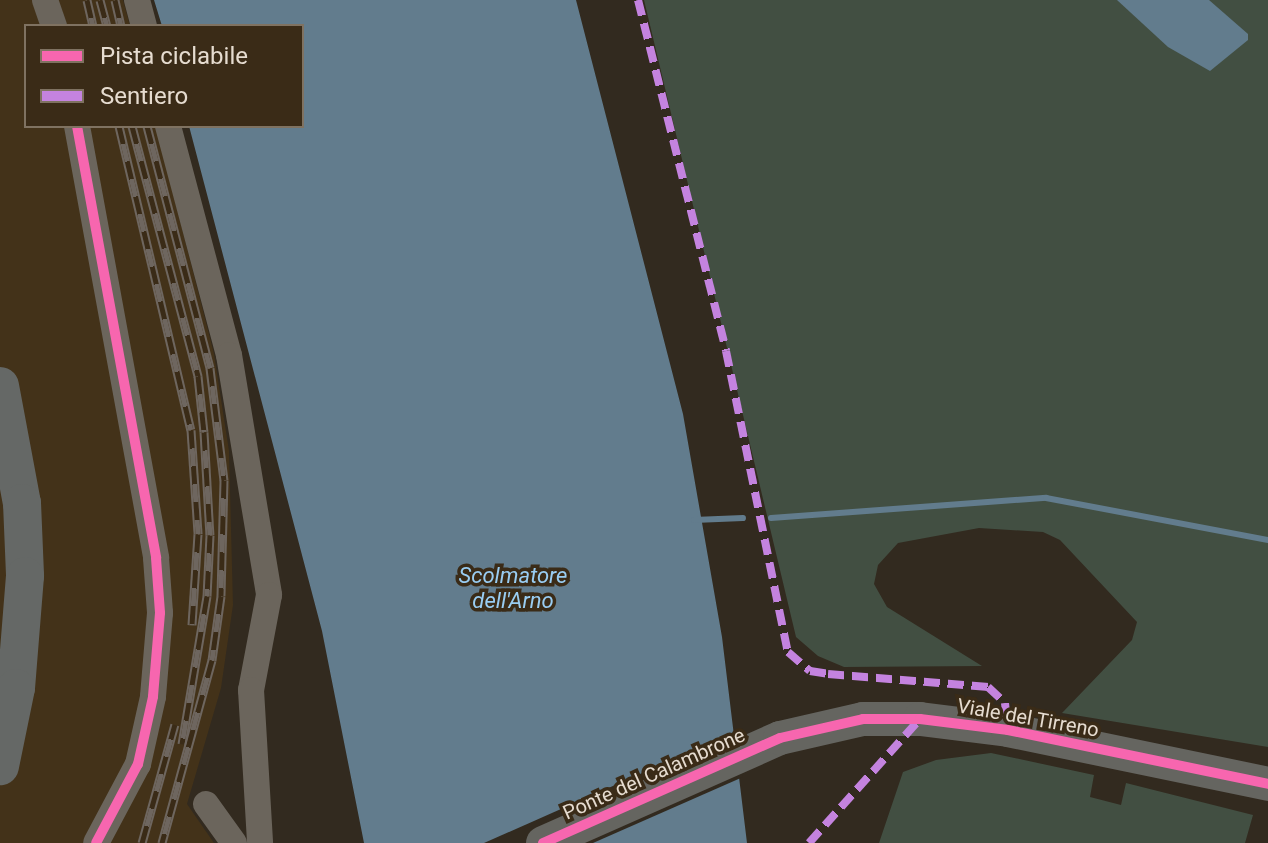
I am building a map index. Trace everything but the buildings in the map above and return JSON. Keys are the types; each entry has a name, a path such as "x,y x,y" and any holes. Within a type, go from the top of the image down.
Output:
{"highway":[{"path":"0,386 22,503 25,576 16,688 0,766"}],"main road":[{"name":"Viale del Tirreno","path":"780,738 863,719 920,719 1008,730 1268,784"},
{"name":"Ponte del Calambrone","path":"543,843 780,738"}],"street":[{"path":"45,0 53,24"},
{"path":"137,0 143,24"},
{"path":"77,128 156,558 160,613 153,697 138,764 96,843"},
{"path":"169,128 229,355 269,595 251,690 260,843"},
{"path":"206,804 234,843"}],"shaded area":[{"path":"0,0 123,0 129,24 24,24 24,128 157,128 214,354 229,451 233,605 221,688 187,804 214,843 0,843"}],"green space":[{"path":"644,0 1268,0 1268,747 1062,713 1132,640 1137,622 1060,540 1043,532 979,528 898,543 878,565 874,584 887,607 982,666 844,667 818,656 796,637"},
{"path":"991,753 1094,775 1090,797 1121,805 1126,783 1253,815 1245,843 879,843 903,772 936,760"}],"water":[{"name":"Scolmatore dell'Arno","path":"154,0 576,0 683,414 722,637 747,843 364,843 322,631 190,128 304,128 304,24 161,24"},
{"path":"1117,0 1209,0 1248,34 1248,40 1210,71 1168,47"}],"pier":[{"path":"737,731 743,777 593,843 484,843"}],"waterway":[{"path":"771,518 1046,498 1268,540"},
{"path":"694,520 743,518"}],"railway":[{"path":"87,0 93,24"},
{"path":"100,0 106,24"},
{"path":"115,0 121,24"},
{"path":"119,128 191,430 198,534 192,625"},
{"path":"133,128 198,376 204,432 210,535 207,596 182,744"},
{"path":"148,128 210,368 224,480 221,596 212,660 162,843"},
{"path":"142,843 175,724"}],"marked path":[{"path":"638,0 726,351 788,652 810,671 988,687 1005,703 1008,730"},
{"path":"809,843 920,719"}],"cycle path":[{"path":"77,128 156,558 160,613 153,697 138,764 96,843"},
{"path":"543,843 780,738 863,719 920,719 1008,730 1268,784"}]}
